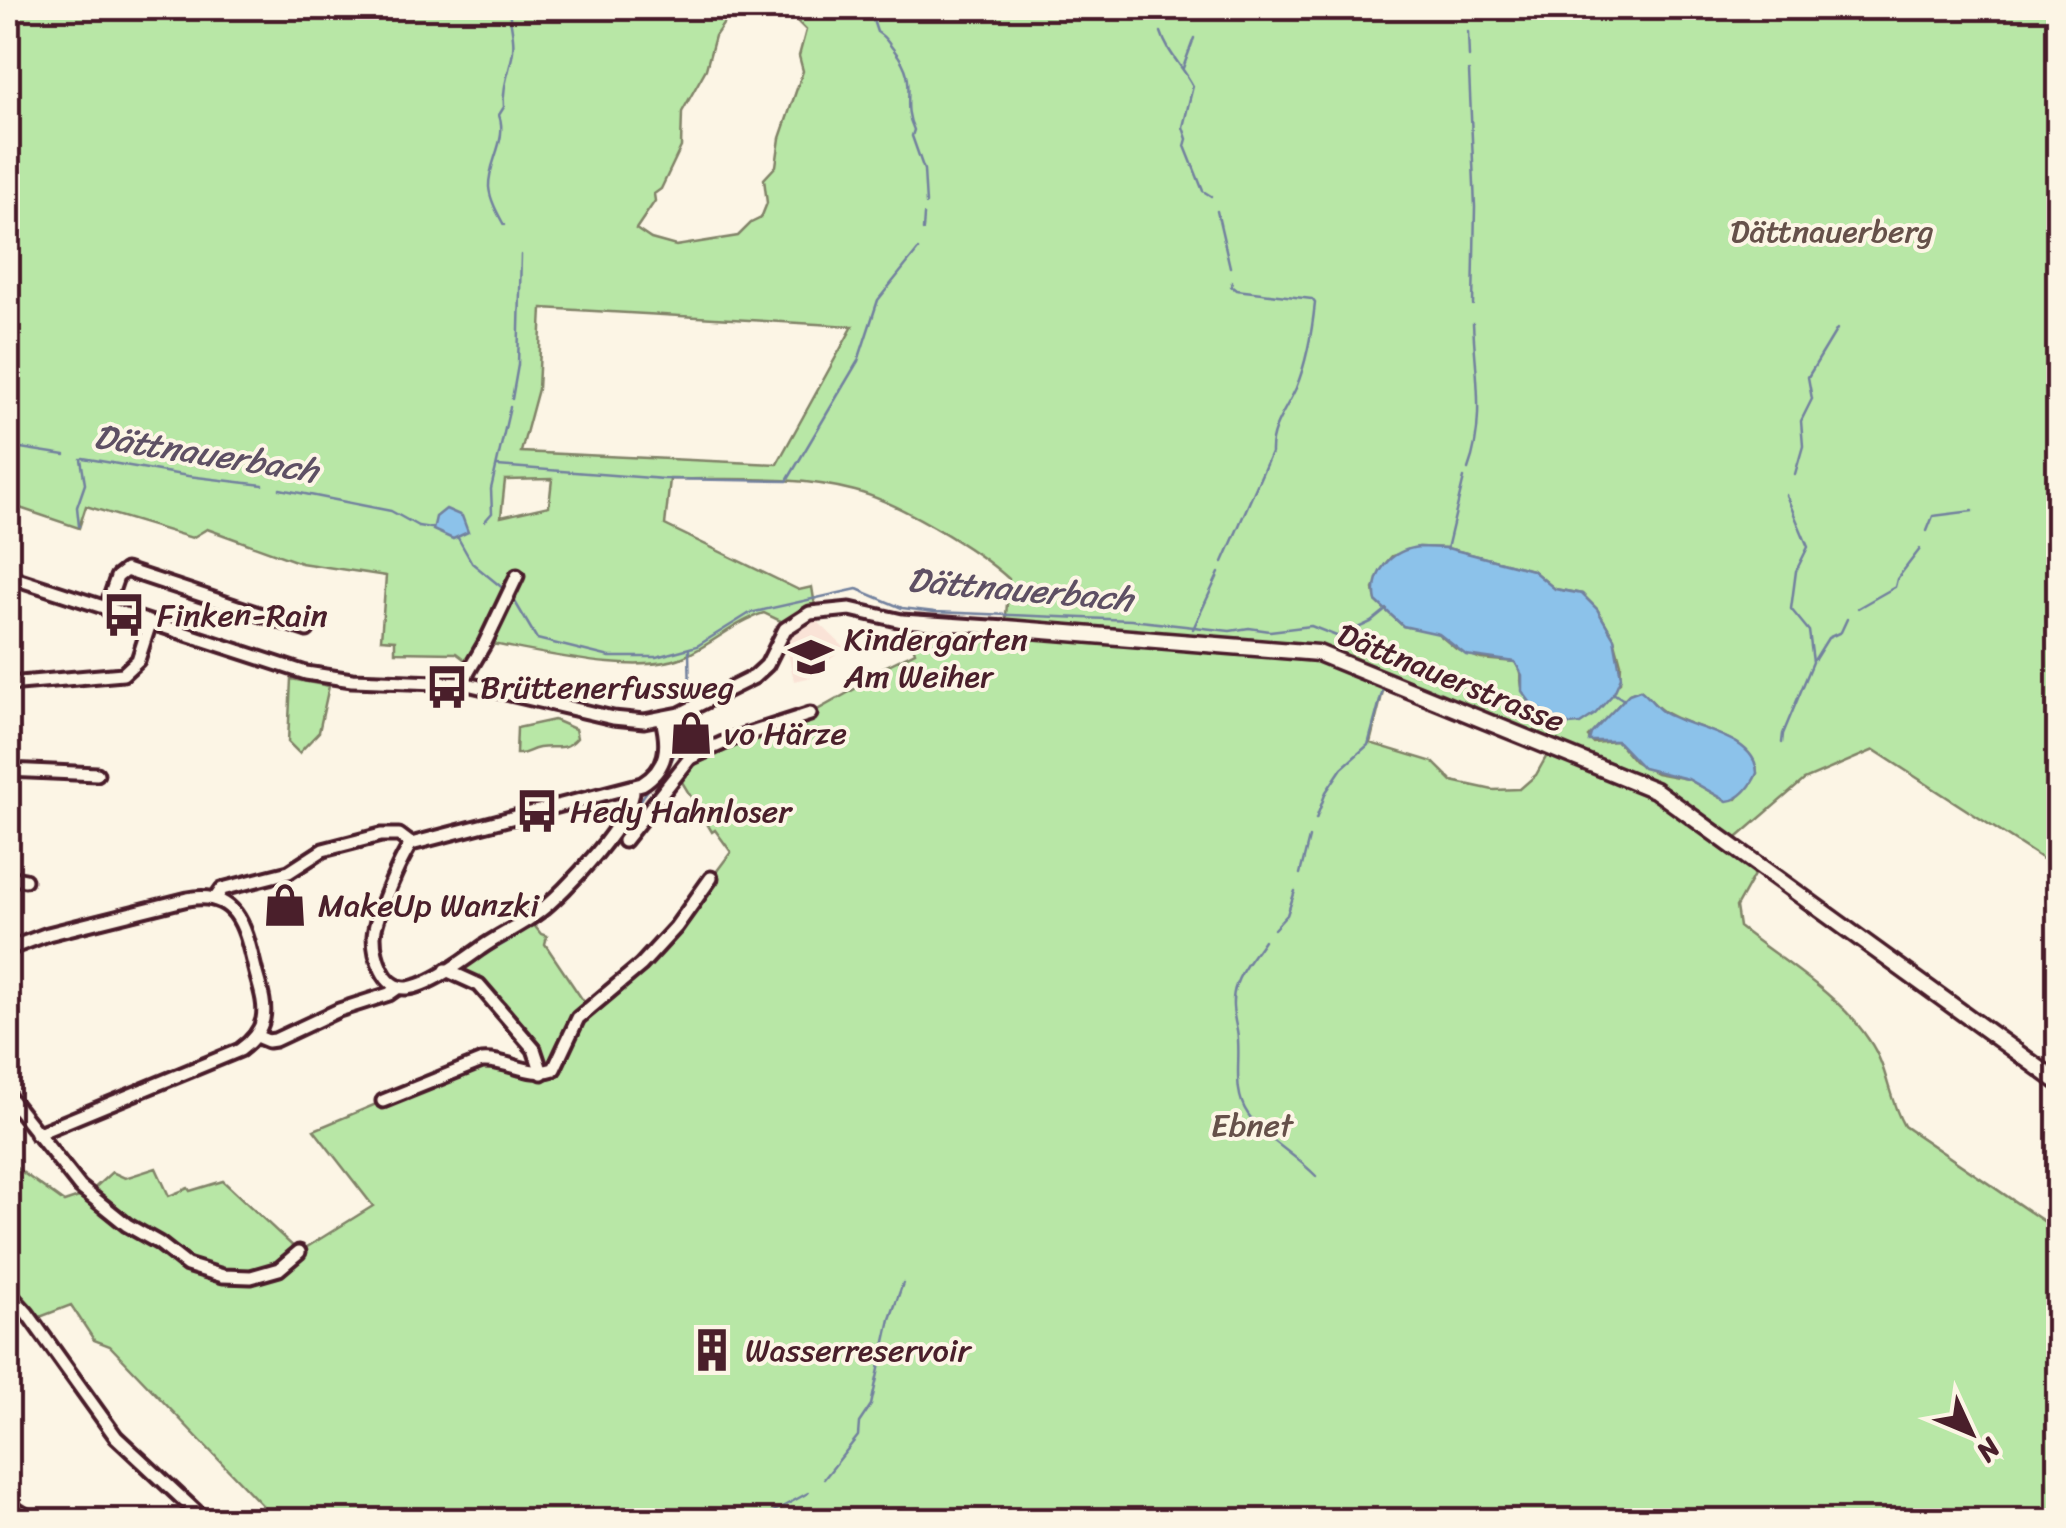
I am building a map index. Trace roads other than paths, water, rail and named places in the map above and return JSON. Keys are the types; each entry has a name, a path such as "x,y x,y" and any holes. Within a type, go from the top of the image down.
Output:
{"main road":[{"path":"8,1508 27,1520"}],"street":[{"path":"106,608 117,577 129,571 307,630"},
{"name":"Dättnauerstrasse","path":"8,576 316,676 460,684 621,720 662,719 687,711 754,677 767,664 785,629 810,613 850,609 902,622 1318,653 1655,790 2058,1082"},
{"path":"460,684 485,643 511,587"},
{"path":"8,684 122,674 138,660 150,623"},
{"path":"624,840 690,758 732,739 810,714"},
{"path":"662,719 680,736 690,758"},
{"path":"399,987 385,976 374,935 402,858 412,844 633,787 653,777 664,762 667,742 662,719"},
{"path":"8,770 97,774"},
{"path":"256,1036 272,1041 386,996 399,987 415,986 529,920 560,894 630,807 633,787"},
{"path":"216,899 222,889 289,872 324,850 381,835 399,836 412,844"},
{"path":"8,877 25,880"},
{"path":"384,1101 482,1061 498,1061 542,1073 558,1066 578,1018 641,965 712,878"},
{"path":"8,950 48,934 188,899 216,899 233,910 244,927 264,1006 256,1036 236,1052 36,1134"},
{"path":"446,970 481,987 534,1049 542,1073"},
{"path":"8,1096 88,1194 190,1267 223,1276 251,1278 274,1271 299,1252"},
{"path":"8,1292 116,1437 206,1520"}],"water":[{"path":"446,509 462,516 468,532 453,539 433,530 436,517"},
{"path":"1419,547 1447,548 1532,570 1555,589 1582,594 1597,609 1614,638 1621,677 1614,693 1595,714 1580,724 1569,725 1533,706 1522,691 1522,675 1515,662 1466,655 1439,634 1403,626 1376,601 1376,581 1392,558"},
{"path":"1640,690 1663,712 1745,749 1754,760 1757,773 1745,791 1727,801 1688,779 1643,768 1617,741 1589,741 1591,734 1629,694"}],"waterway":[{"path":"504,225 489,187 500,142 499,115 504,107 513,51 509,8"},
{"path":"869,8 877,32 894,50 906,72 912,136 924,170 926,204"},
{"path":"1155,8 1157,17"},
{"path":"1196,8 1196,14"},
{"path":"1161,32 1193,86 1183,127 1185,146 1203,191 1211,196"},
{"name":"Dättnauerbach","path":"1468,32 1469,57"},
{"path":"1183,68 1194,38"},
{"name":"Dättnauerbach","path":"1469,71 1475,207 1473,305"},
{"path":"1217,211 1230,267"},
{"path":"923,230 924,215"},
{"path":"497,466 664,479 787,481 858,361 878,300 918,250"},
{"path":"512,399 518,365 521,255"},
{"path":"1223,562 1271,453 1276,427 1300,378 1315,303 1312,299 1236,290 1232,282"},
{"name":"Dättnauerbach","path":"1468,469 1478,415 1473,323"},
{"path":"1795,474 1803,446 1801,421 1812,399 1808,377 1837,329"},
{"path":"485,521 492,513 491,489 510,407"},
{"name":"Dättnauerbach","path":"8,446 65,455"},
{"name":"Dättnauerbach","path":"83,458 263,485"},
{"path":"79,526 77,507 85,484 81,459"},
{"path":"1447,549 1464,478"},
{"name":"Dättnauerbach","path":"280,489 391,511 418,526 431,528"},
{"path":"1782,743 1813,662 1809,631 1791,609 1796,571 1808,547 1786,495"},
{"path":"1927,531 1933,516 1973,511"},
{"name":"Dättnauerbach","path":"458,538 472,563 505,590"},
{"path":"1858,608 1895,587 1920,549"},
{"path":"1193,629 1219,573"},
{"name":"Dättnauerbach","path":"511,595 537,639 610,657 656,657 697,646 750,613 857,589 902,608 935,612 1131,620 1230,631 1311,626 1367,648 1384,663"},
{"path":"1338,637 1371,622 1387,609"},
{"path":"1815,659 1828,638 1841,632 1847,619"},
{"path":"689,650 690,698"},
{"name":"Dättnauerbach","path":"1316,819 1326,792 1342,768 1368,745 1383,689"},
{"path":"1613,693 1624,700"},
{"path":"485,954 525,931 590,872 669,765 676,746"},
{"name":"Dättnauerbach","path":"1300,874 1309,838"},
{"name":"Dättnauerbach","path":"1274,929 1287,915 1295,891"},
{"name":"Dättnauerbach","path":"1264,940 1242,973 1233,997 1240,1095 1255,1123 1316,1176"},
{"path":"824,1479 858,1436 859,1423 871,1405 890,1319 903,1283"},
{"path":"758,1520 808,1493"}],"place":[{"name":"Finken-Rain","path":"124,615"},
{"name":"Kindergarten Am Weiher","path":"811,657"},
{"name":"Brüttenerfussweg","path":"447,687"},
{"name":"vo Härze","path":"691,733"},
{"name":"Hedy Hahnloser","path":"537,811"},
{"name":"MakeUp Wanzki","path":"285,905"},
{"name":"Wasserreservoir","path":"712,1350"}],"park label":[{"name":"Dättnauerberg","path":"1832,231"},
{"name":"Ebnet","path":"1252,1125"}]}
